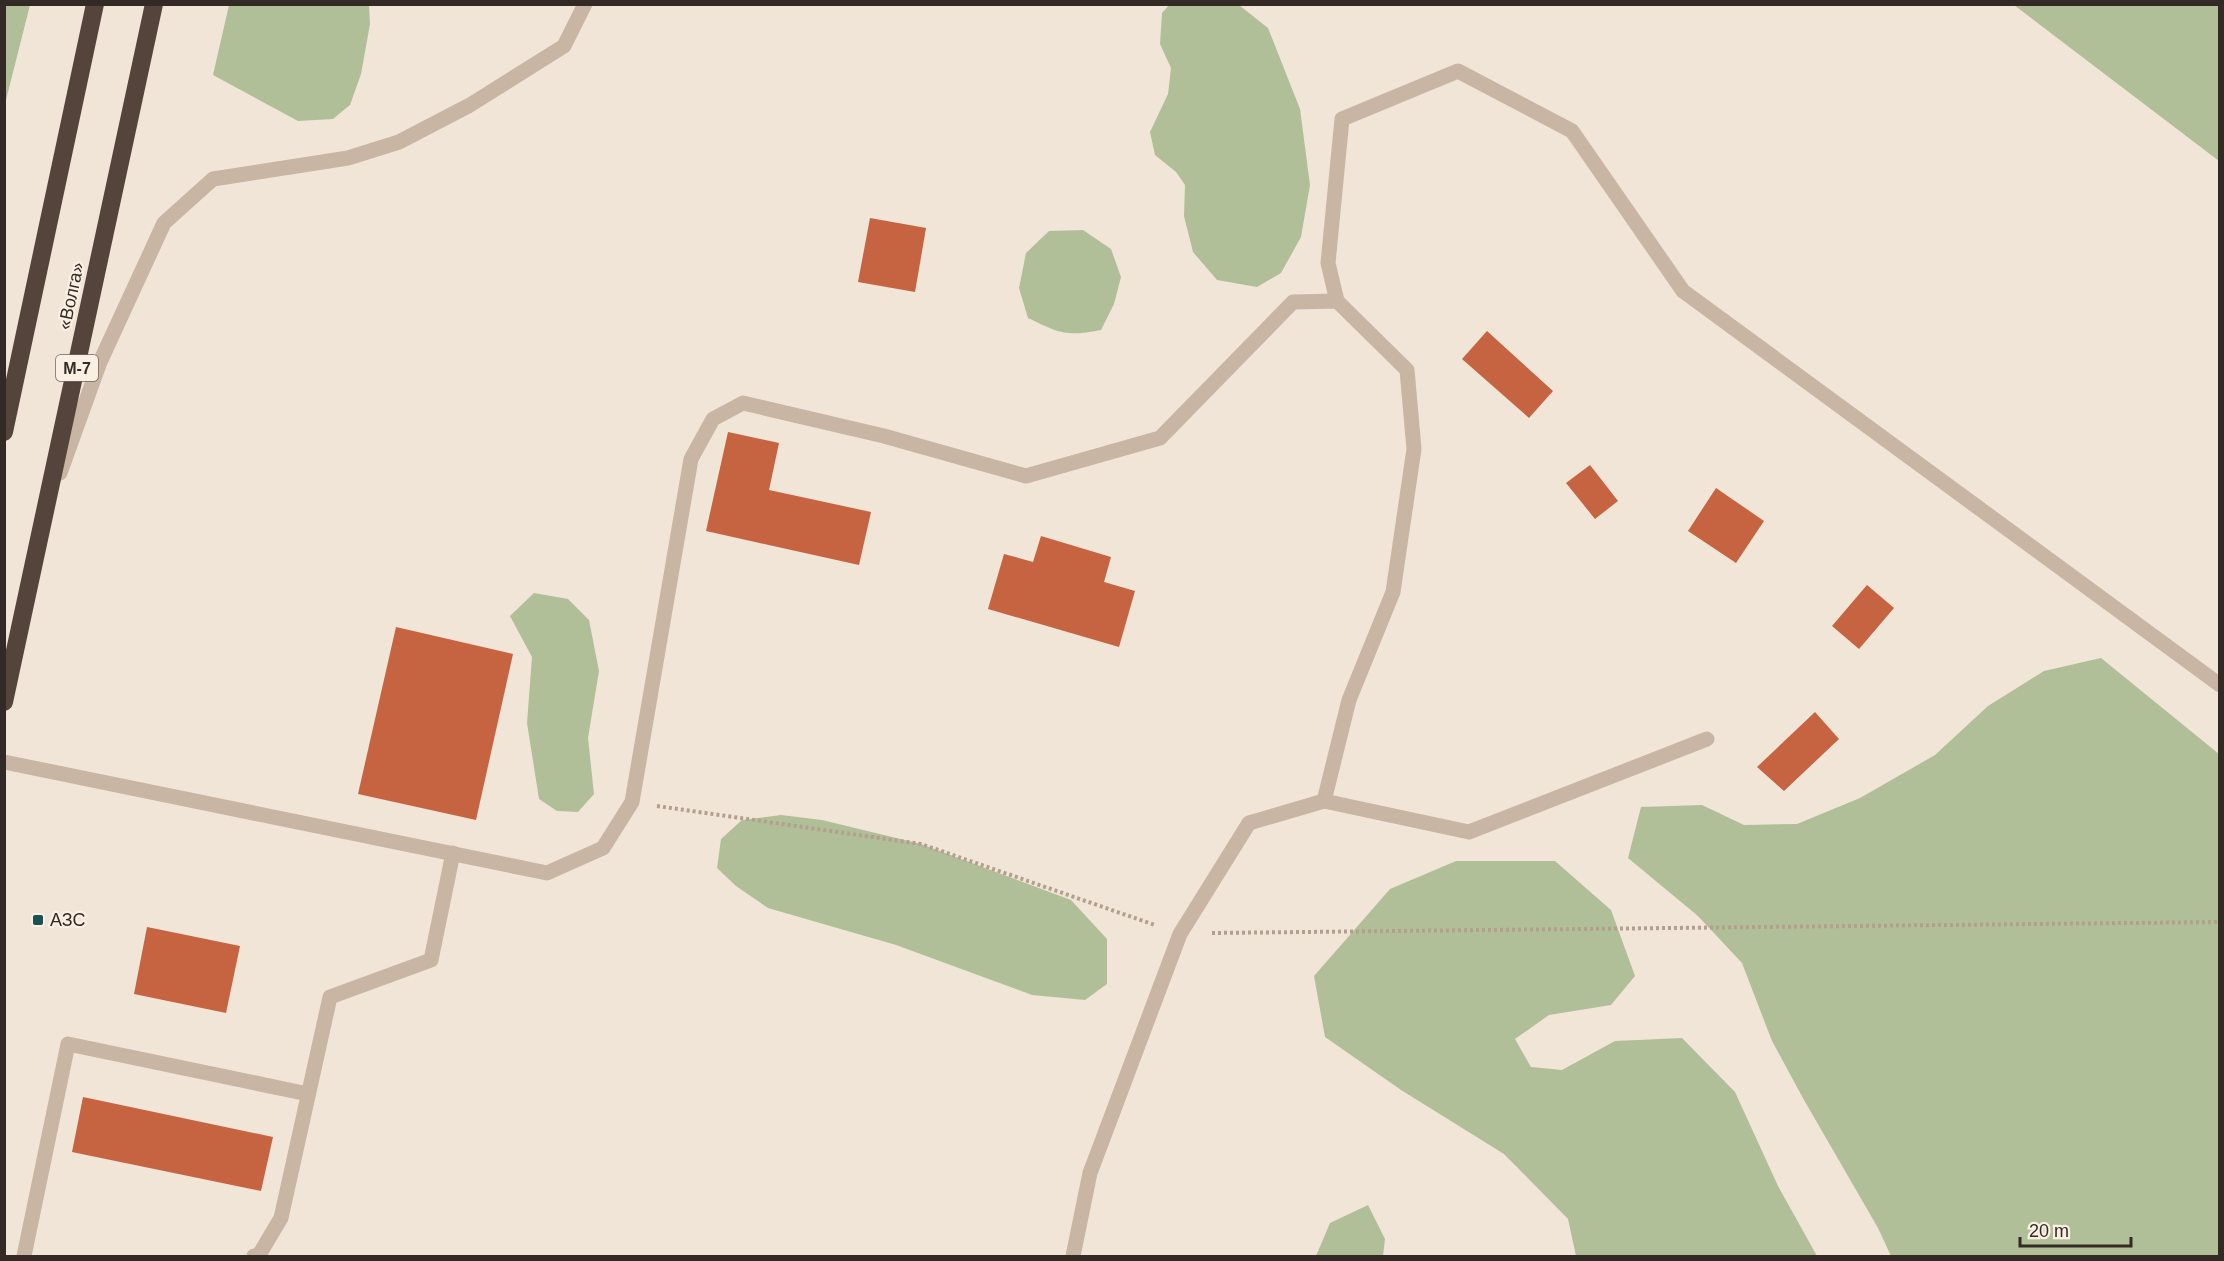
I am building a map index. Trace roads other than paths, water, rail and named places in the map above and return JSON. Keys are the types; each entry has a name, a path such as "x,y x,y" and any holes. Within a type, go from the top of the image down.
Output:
{"highway":[{"name":"«Волга»","path":"4,432 95,4"},
{"name":"«Волга»","path":"4,702 154,4"}],"street":[{"path":"46,509 100,362 164,224 213,179 348,158 399,142 470,105 564,46 585,4"},
{"path":"1324,801 1349,700 1393,592 1414,448 1407,370 1337,301 1328,262 1342,119 1458,71 1572,131 1683,291 2220,685"},
{"path":"4,762 547,873 603,848 632,802 692,459 713,419 743,403 884,436 1026,476 1160,438 1293,302 1337,301"},
{"path":"1073,1257 1090,1173 1180,934 1249,824 1324,801 1469,832 1707,739"},
{"path":"254,1257 259,1255 281,1218 330,997 431,960 453,854"},
{"path":"24,1257 68,1044 308,1094"}],"place":[{"name":"АЗС","path":"38,920"}]}
